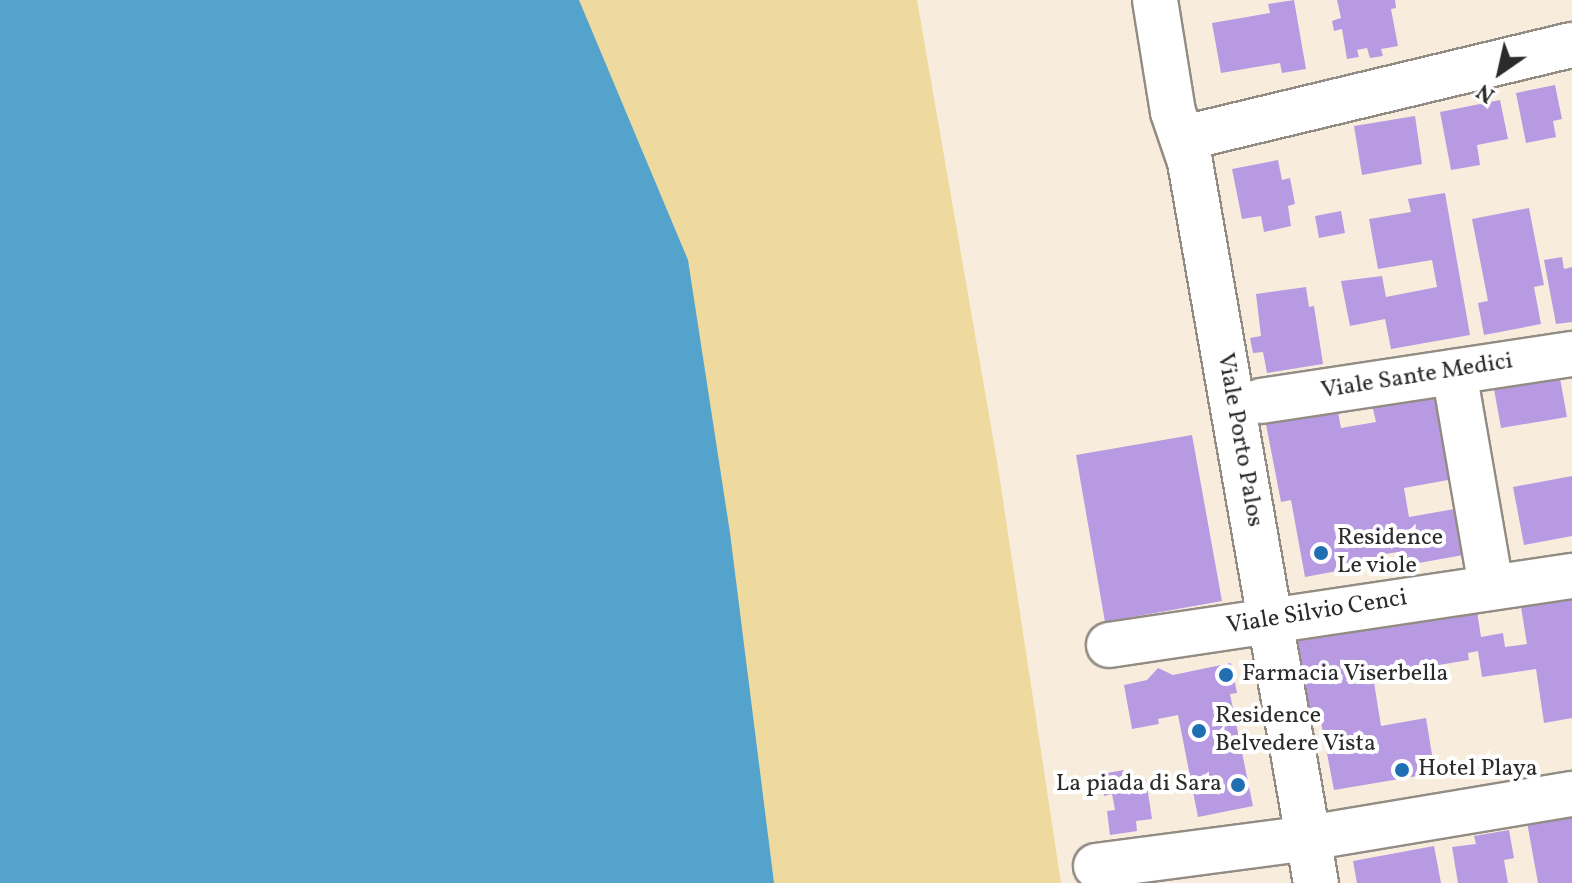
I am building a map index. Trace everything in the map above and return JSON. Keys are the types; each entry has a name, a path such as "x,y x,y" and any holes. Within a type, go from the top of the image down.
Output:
{"street":[{"name":"Viale Porto Palos","path":"1155,0 1173,112 1184,138 1316,883"},
{"path":"1184,138 1572,45"},
{"name":"Viale Sante Medici","path":"1261,401 1572,354"},
{"path":"1454,372 1491,586"},
{"name":"Viale Silvio Cenci","path":"1109,645 1572,576"},
{"path":"1096,866 1308,838 1572,794"}],"sand":[{"path":"579,0 917,0 997,461 1061,883 774,883 591,32"}],"water":[{"path":"0,0 579,0 688,260 730,533 774,883 0,883"}],"building":[{"path":"1294,0 1306,69 1282,73 1280,63 1221,73 1212,23 1270,13 1268,4"},
{"path":"1337,0 1395,0 1396,8 1391,9 1398,46 1381,49 1383,56 1370,58 1367,48 1357,50 1359,57 1347,59 1342,29 1334,31 1332,21 1341,18"},
{"path":"1555,85 1562,119 1553,121 1556,137 1526,143 1516,93"},
{"path":"1500,100 1508,139 1477,145 1480,165 1451,170 1440,112"},
{"path":"1415,116 1422,164 1362,175 1354,126"},
{"path":"1278,160 1282,180 1290,178 1295,204 1288,206 1291,226 1264,232 1261,216 1242,219 1232,169"},
{"path":"1445,193 1470,335 1391,349 1385,319 1350,326 1341,281 1382,276 1386,297 1437,287 1432,260 1378,269 1369,219 1411,212 1408,199"},
{"path":"1529,208 1544,285 1534,287 1541,324 1484,335 1478,303 1488,301 1472,219"},
{"path":"1341,211 1345,233 1319,238 1315,216"},
{"path":"1562,257 1564,269 1572,267 1572,322 1556,324 1544,260"},
{"path":"1306,287 1309,307 1314,306 1323,364 1267,373 1263,352 1253,353 1250,338 1261,336 1256,294"},
{"path":"1560,378 1567,417 1501,428 1494,389"},
{"path":"1442,391 1459,478 1404,488 1409,517 1466,507 1475,553 1407,565 1404,551 1379,555 1380,563 1305,577 1291,500 1281,502 1264,414 1337,407 1341,428 1376,422 1372,405"},
{"path":"1192,435 1222,601 1105,622 1076,455"},
{"path":"1572,476 1572,536 1524,545 1513,487"},
{"path":"1572,593 1572,718 1544,723 1536,669 1482,677 1478,651 1468,653 1469,660 1373,676 1381,726 1426,718 1435,773 1334,790 1319,712 1305,714 1289,631 1378,611 1380,628 1477,611 1481,637 1503,633 1505,647 1527,644 1520,601"},
{"path":"1231,663 1237,693 1230,694 1253,806 1198,817 1178,715 1158,719 1159,724 1132,729 1124,685 1147,680 1158,668 1173,675"},
{"path":"1124,770 1125,782 1146,779 1152,819 1136,821 1137,831 1110,835 1107,811 1115,810 1112,794 1104,796 1101,774"},
{"path":"1572,813 1572,883 1538,883 1527,822"},
{"path":"1509,830 1514,858 1504,860 1508,883 1458,883 1452,847 1476,844 1474,836"},
{"path":"1434,846 1441,883 1357,883 1353,861"}],"place":[{"name":"Residence Le viole","path":"1321,553"},
{"name":"Farmacia Viserbella","path":"1226,675"},
{"name":"Residence Belvedere Vista","path":"1199,731"},
{"name":"Hotel Playa","path":"1402,770"},
{"name":"La piada di Sara","path":"1238,785"}]}
